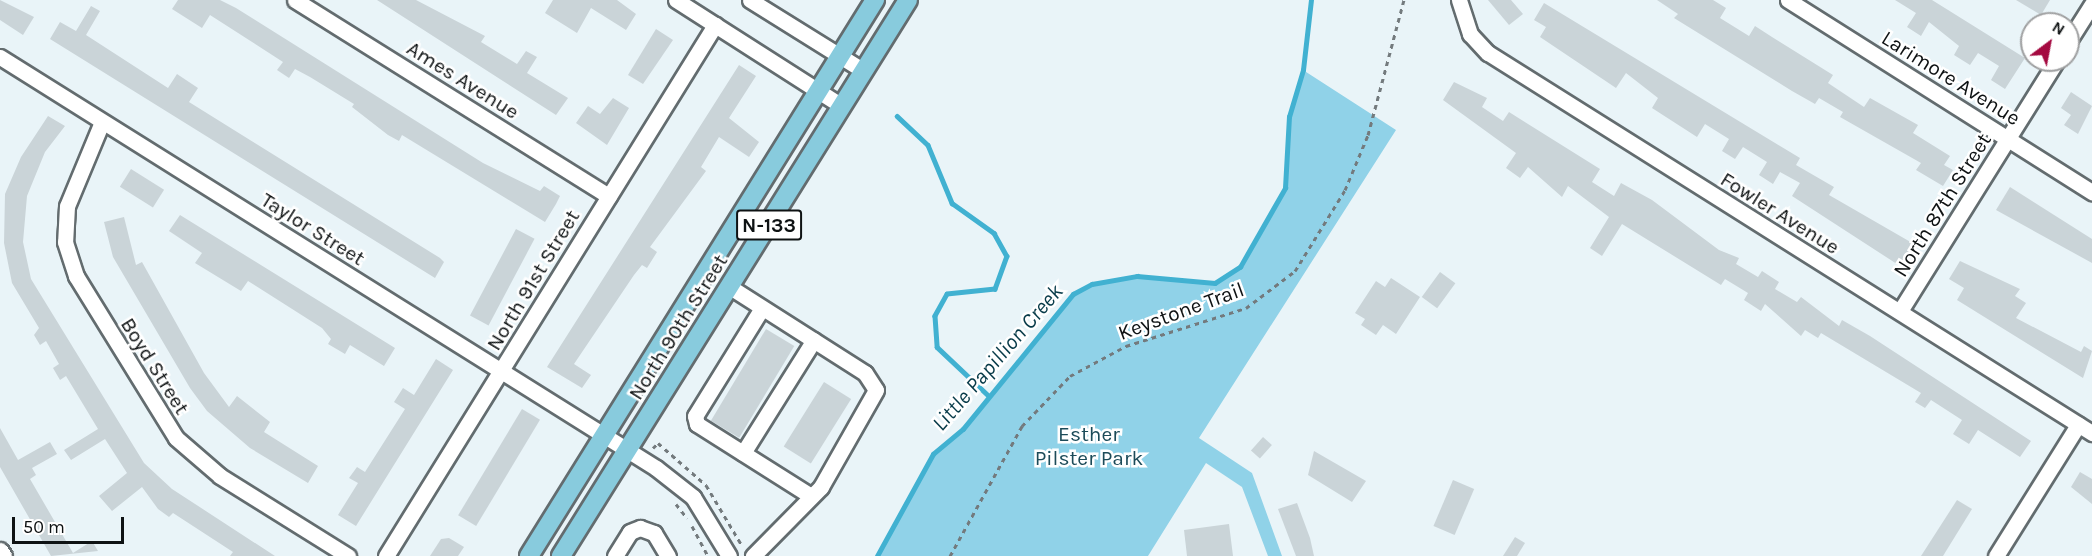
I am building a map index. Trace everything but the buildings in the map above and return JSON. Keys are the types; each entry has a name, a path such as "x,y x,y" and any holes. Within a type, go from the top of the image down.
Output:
{"main road":[{"name":"North 90th Street","path":"529,556 875,0"},
{"name":"North 90th Street","path":"561,556 908,0"}],"street":[{"name":"Ames Avenue","path":"295,0 609,196"},
{"path":"676,0 842,106"},
{"path":"750,0 864,71"},
{"name":"Larimore Avenue","path":"1788,0 2092,192"},
{"path":"2080,23 2092,4"},
{"name":"Fowler Avenue","path":"1460,7 1470,34 1488,53 2092,433"},
{"name":"North 91st Street","path":"386,556 715,25"},
{"name":"Taylor Street","path":"0,57 628,449"},
{"name":"North 87th Street","path":"1900,311 2050,72"},
{"name":"Boyd Street","path":"102,122 64,224 76,276 162,421 191,453 348,556"},
{"path":"729,287 865,373 876,390 863,420 811,496 753,556"},
{"path":"762,308 695,416 697,424 811,496"},
{"path":"743,453 813,340"},
{"path":"1996,556 2078,425"},
{"path":"628,449 693,497 729,556"},
{"path":"615,556 630,532 640,528 654,533 668,556"},
{"path":"0,550 4,556"}],"path":[{"name":"Keystone Trail","path":"950,556 1022,426 1070,376 1126,346 1245,308 1295,271 1345,190 1368,135 1404,0"}],"green space":[{"name":"Esther Pilster Park","path":"1303,70 1396,130 1199,438 1252,473 1282,556 1268,556 1242,487 1206,463 1148,556 877,556 933,454 963,429 1073,294 1092,284 1137,276 1215,283 1240,267 1285,188 1289,117"}],"waterway":[{"name":"Little Papillion Creek","path":"877,556 933,454 963,429 1073,294 1092,284 1137,276 1215,283 1240,267 1285,188 1289,117 1303,70 1311,0"},
{"path":"897,116 928,145 952,203 994,233 1007,256 995,289 947,294 935,316 937,347 989,396"}]}
